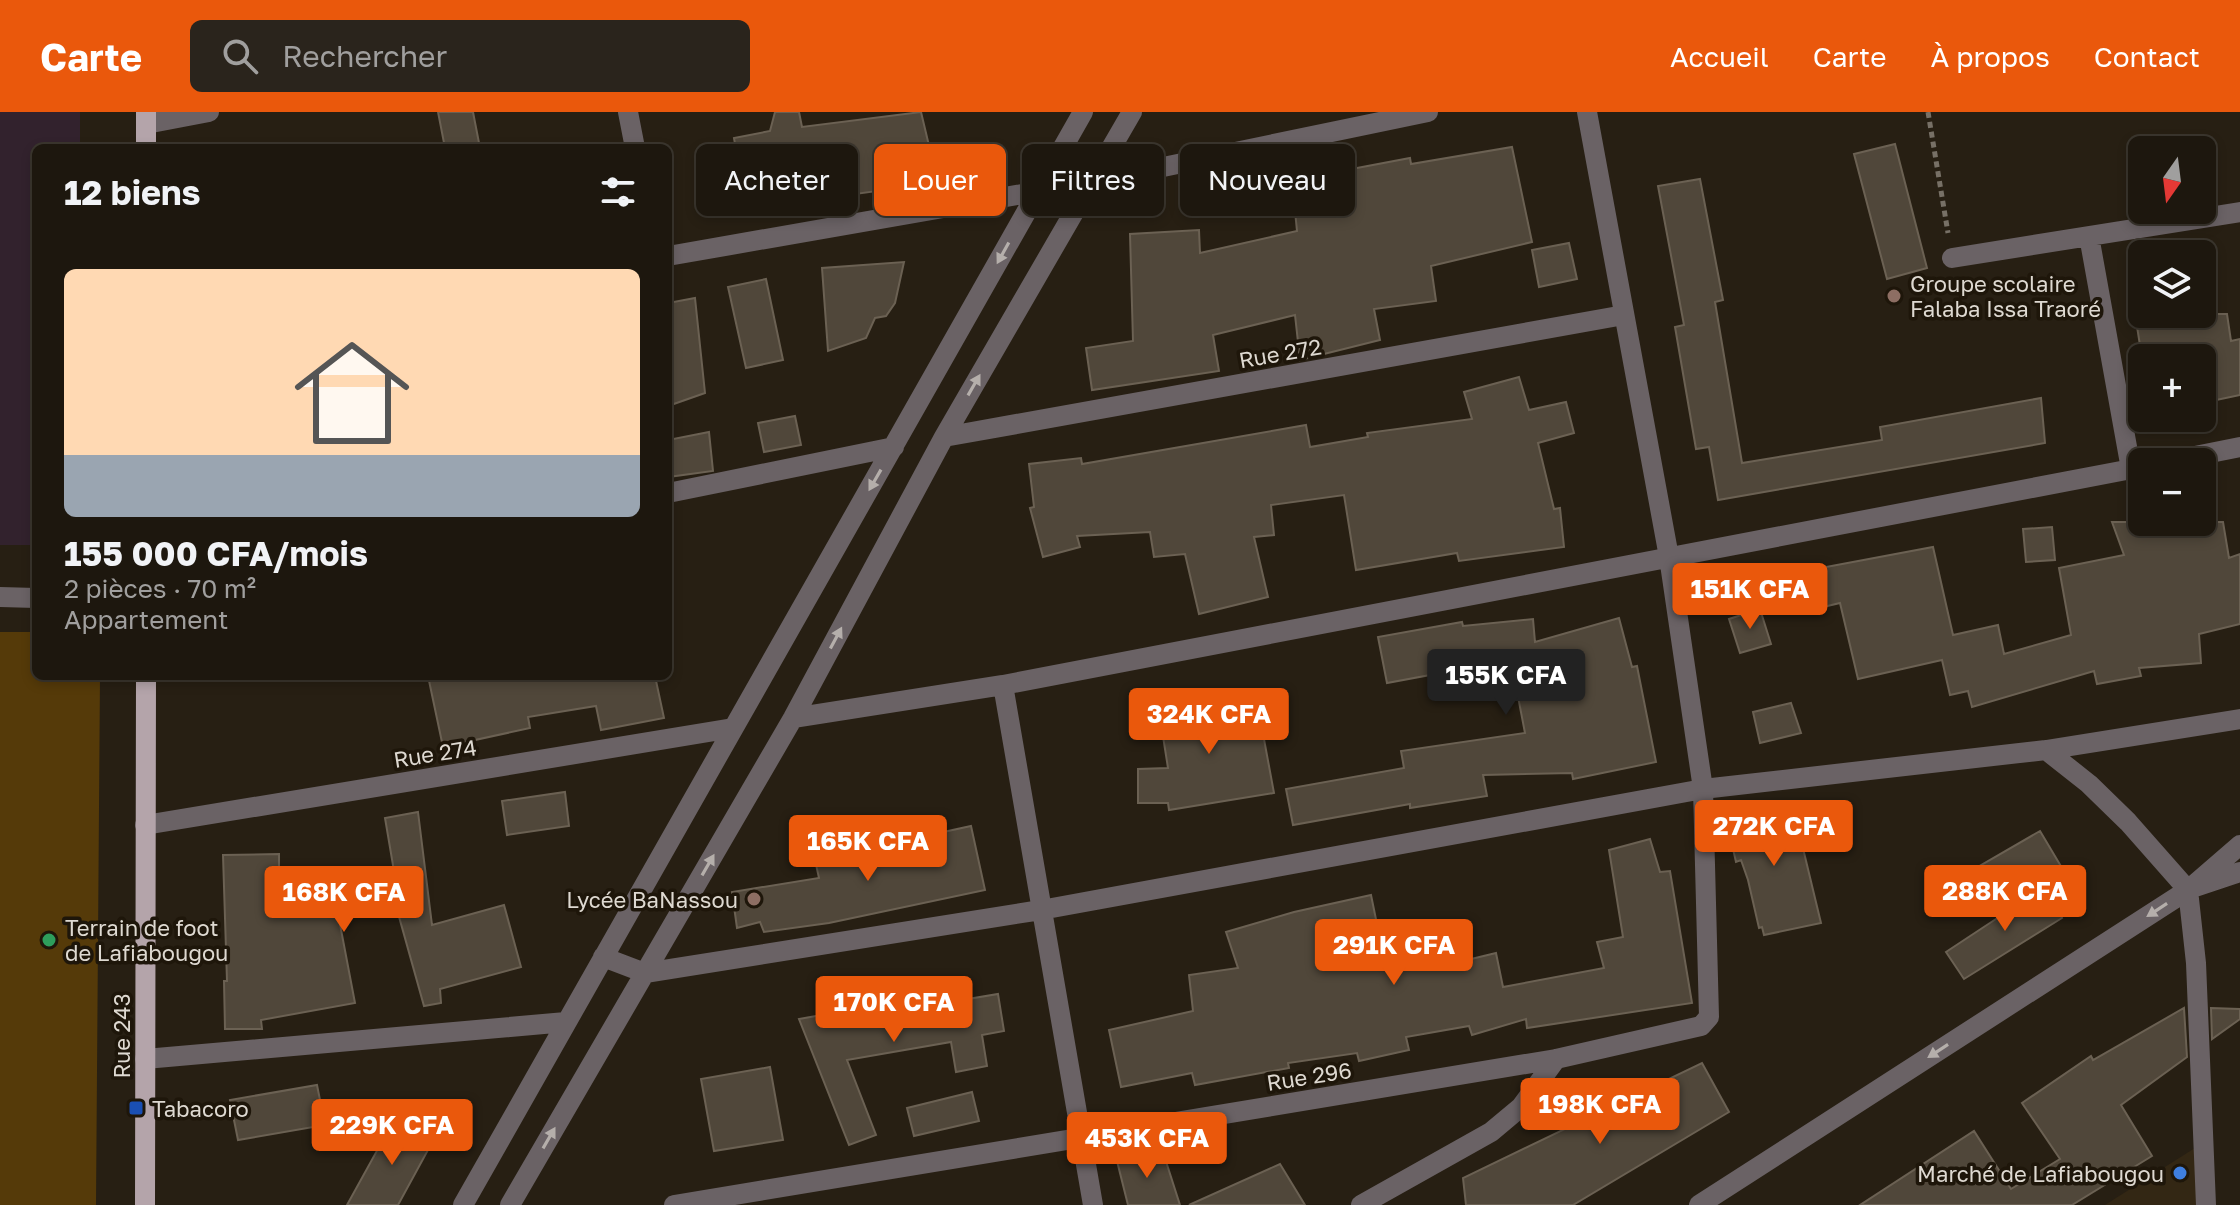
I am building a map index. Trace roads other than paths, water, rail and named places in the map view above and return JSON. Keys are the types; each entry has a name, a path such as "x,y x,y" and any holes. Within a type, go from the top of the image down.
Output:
{"main road":[{"path":"146,118 146,144"},
{"name":"Rue 243","path":"145,1205 146,680"}],"street":[{"path":"146,118 209,112"},
{"path":"628,112 634,144"},
{"path":"1065,144 1083,112"},
{"path":"1113,144 1132,112"},
{"path":"1164,167 1428,112"},
{"path":"1587,112 1669,557 1703,789"},
{"path":"672,255 1022,194"},
{"path":"1952,258 2240,212"},
{"path":"463,1205 1024,216"},
{"path":"510,1205 793,718 944,437 1071,216"},
{"path":"2089,236 2132,448"},
{"name":"Rue 272","path":"944,437 1624,315"},
{"path":"672,492 894,447"},
{"path":"2216,452 2240,447"},
{"path":"793,718 1003,685 2128,470"},
{"path":"0,597 32,598"},
{"path":"1003,685 1093,1205"},
{"path":"603,957 645,973 1041,910 1703,789 2046,750 2240,719"},
{"name":"Rue 274","path":"145,825 733,728"},
{"path":"2046,750 2089,784 2128,822 2188,890 2196,963 2206,1205"},
{"name":"Rue 296","path":"674,1205 1556,1059 1701,1026 1709,1017 1703,789"},
{"path":"1699,1205 2188,890 2240,845"},
{"path":"2188,890 2240,872"},
{"path":"145,1059 566,1022"},
{"path":"1361,1205 1491,1132 1521,1107 1556,1059"}],"place":[{"name":"Groupe scolaire Falaba Issa Traoré","path":"1894,296"},
{"name":"Lycée BaNassou","path":"754,899"},
{"name":"Terrain de foot de Lafiabougou","path":"49,940"},
{"name":"Tabacoro","path":"136,1108"},
{"name":"Marché de Lafiabougou","path":"2180,1173"}]}
